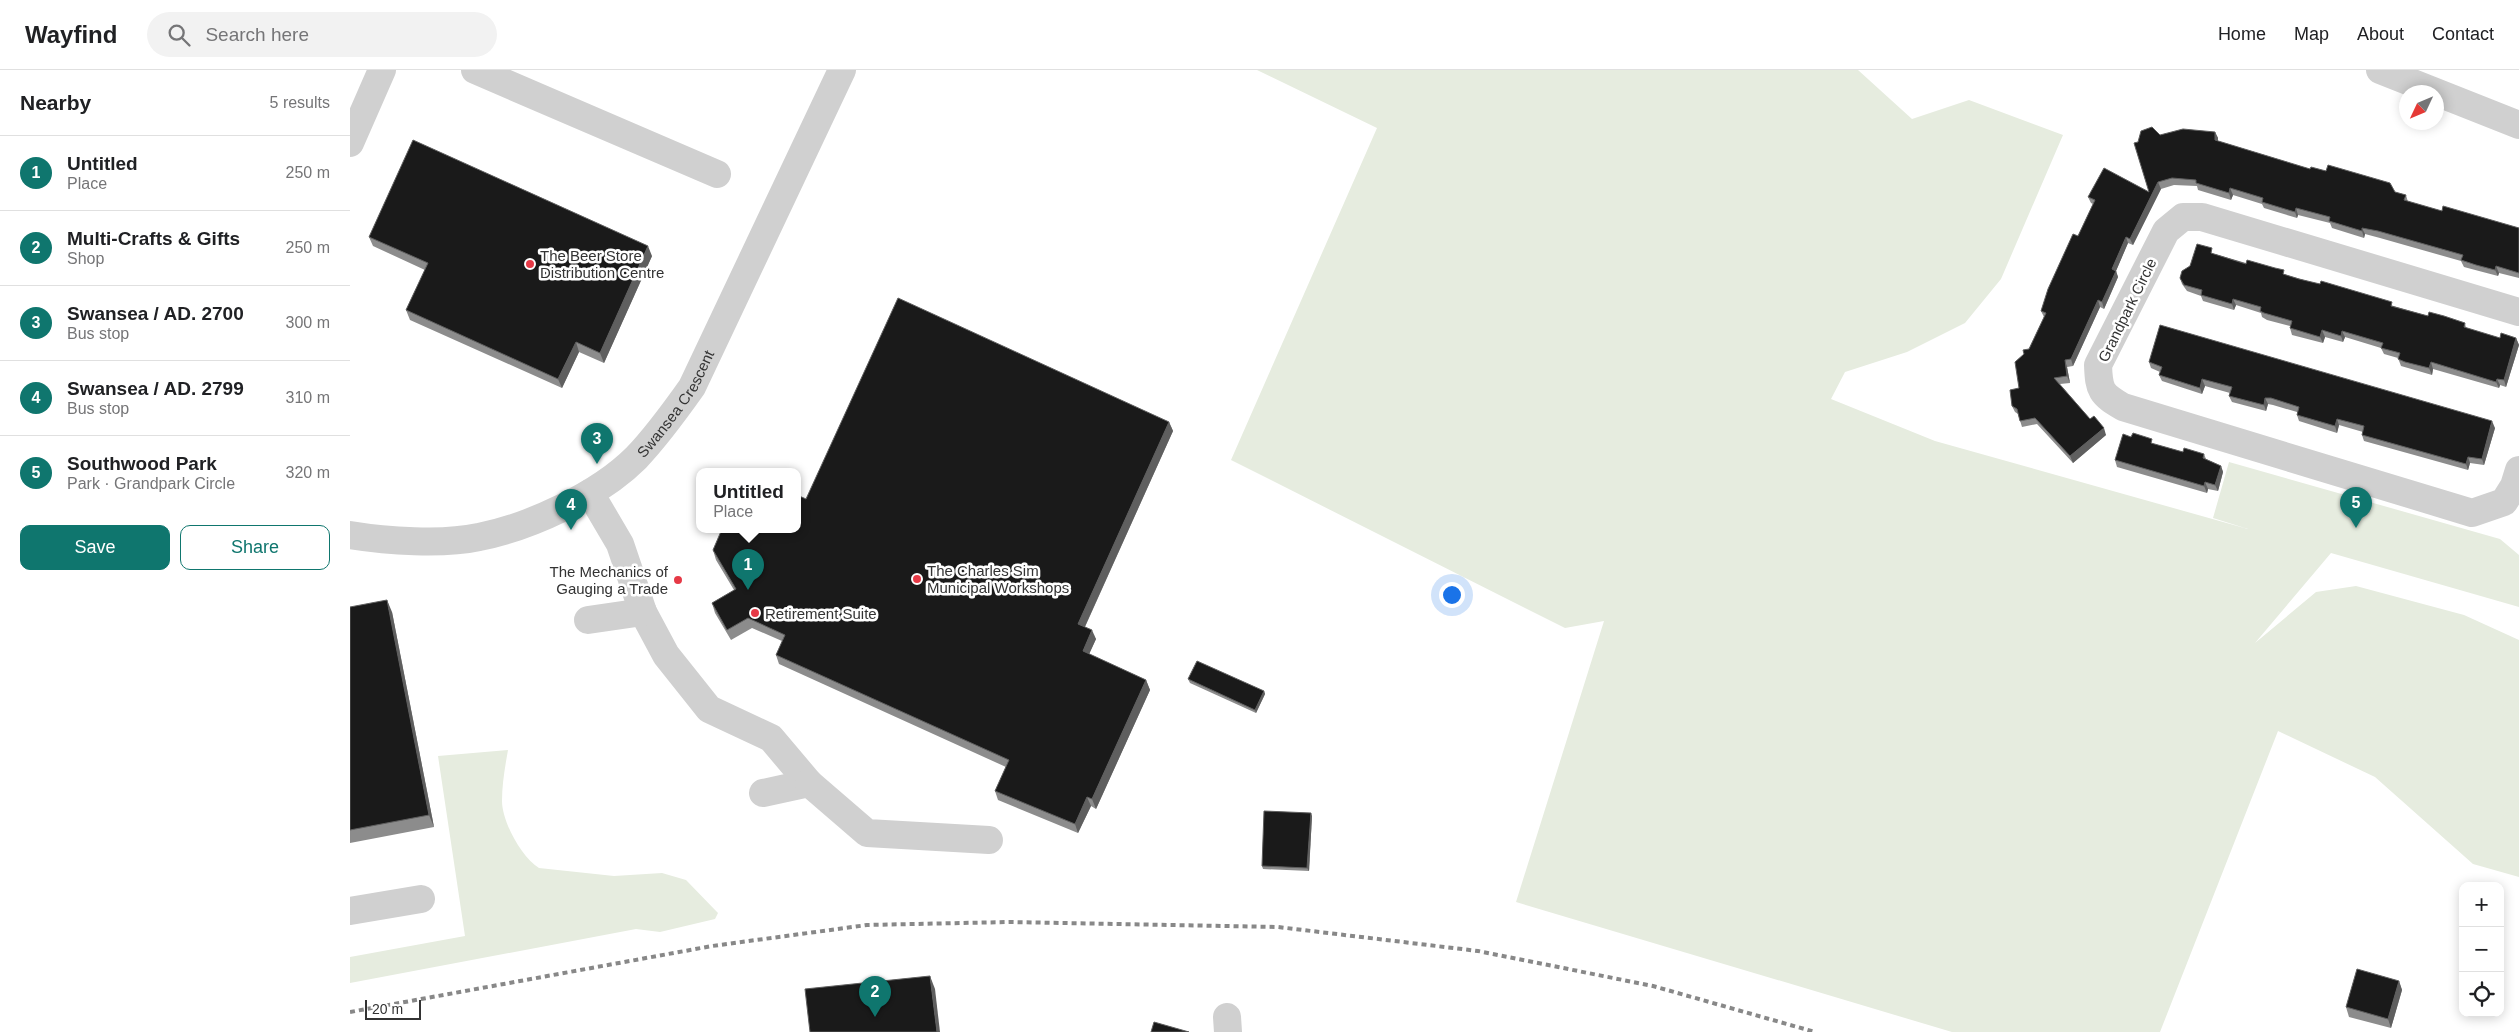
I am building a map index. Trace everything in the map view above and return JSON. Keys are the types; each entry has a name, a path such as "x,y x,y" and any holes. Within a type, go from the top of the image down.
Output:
{"street":[{"path":"352,135 382,70"},
{"path":"475,70 717,174"},
{"name":"Swansea Crescent","path":"350,536 422,541 478,538 559,510 605,484 636,458 664,427 692,387 717,339 842,70"},
{"path":"2380,70 2519,125"},
{"name":"Grandpark Circle","path":"2519,312 2202,217 2183,217 2166,231 2098,365 2099,382 2105,396 2123,407 2472,513 2504,502 2514,486 2519,470"},
{"path":"590,493 620,544 643,612 666,655 709,709 771,738 809,783 867,833 989,840"},
{"path":"588,620 643,612"},
{"path":"763,793 809,783"},
{"path":"350,911 421,899"}],"shaded area":[{"path":"1257,70 1858,70 1912,119 1969,100 2063,135 2001,279 1965,323 1907,352 1845,372 1831,399 1935,441 2248,529 2213,518 2229,462 2500,539 2519,555 2519,607 2331,553 2255,643 2316,592 2356,586 2464,615 2519,640 2519,877 2473,864 2375,777 2278,731 2160,1032 1952,1032 1516,902 1604,621 1565,628 1231,460 1377,128"},
{"path":"508,750 503,788 503,809 514,838 532,863 539,868 614,876 662,873 686,880 718,913 715,919 660,932 636,929 350,983 350,957 465,936 438,756"}],"building":[{"path":"2152,127 2160,135 2183,129 2215,132 2215,140 2310,169 2311,167 2326,171 2328,165 2390,183 2395,192 2406,195 2404,200 2442,211 2443,206 2519,228 2519,273 2496,266 2495,270 2476,265 2461,260 2463,255 2378,231 2362,228 2362,231 2329,221 2330,217 2296,208 2295,212 2262,202 2263,198 2230,188 2229,193 2196,183 2196,180 2172,178 2158,182 2130,239 2126,237 2112,269 2116,271 2102,302 2098,300 2071,359 2065,360 2067,376 2054,378 2090,419 2094,416 2104,428 2070,456 2035,418 2020,421 2017,409 2012,406 2010,390 2019,388 2015,362 2024,354 2023,350 2029,349 2046,313 2041,311 2048,289 2073,234 2078,236 2095,200 2088,197 2104,168 2149,192 2134,143 2138,142 2141,131"},
{"name":"The Beer Store Distribution Centre","path":"413,140 648,246 600,353 576,342 558,379 406,310 428,263 369,237"},
{"path":"2197,244 2212,248 2211,253 2246,264 2247,260 2284,270 2283,274 2299,279 2320,284 2321,281 2392,302 2391,306 2428,316 2429,312 2444,316 2465,323 2464,327 2500,338 2501,333 2516,338 2504,380 2497,379 2496,382 2431,362 2429,368 2405,362 2398,359 2400,353 2381,348 2383,343 2342,331 2341,336 2322,330 2320,337 2290,328 2292,321 2264,313 2260,311 2261,307 2233,299 2232,304 2201,295 2202,290 2184,285 2180,278 2182,271 2190,266"},
{"name":"The Charles Sim Municipal Workshops","path":"898,298 1169,422 1078,624 1092,630 1083,651 1146,680 1092,799 1087,797 1075,824 995,791 1009,760 776,655 785,635 748,618 727,630 712,603 736,589 713,550 720,533 801,533 801,497 806,499"},
{"path":"2160,325 2492,421 2482,459 2468,457 2466,464 2362,435 2364,426 2337,419 2335,426 2297,415 2299,407 2271,398 2265,398 2264,405 2229,396 2232,387 2202,379 2200,388 2159,375 2162,367 2149,362"},
{"path":"2133,433 2152,439 2151,443 2183,452 2184,448 2204,454 2203,458 2221,466 2215,485 2205,482 2204,486 2115,460 2123,434 2131,437"},
{"path":"387,600 429,815 350,830 350,607"},
{"path":"1197,661 1264,691 1255,710 1188,679"},
{"path":"1264,811 1311,813 1307,868 1262,866"},
{"path":"2357,969 2399,981 2388,1019 2346,1007"},
{"path":"930,976 937,1032 810,1032 805,989"},
{"path":"1154,1022 1189,1032 1151,1032"}],"railway":[{"path":"350,1012 712,946 867,925 1009,922 1278,927 1478,951 1653,986 1815,1032"}],"place":[{"name":"The Beer Store Distribution Centre","path":"530,264"},
{"name":"Swansea / AD. 2700","path":"597,464"},
{"name":"Southwood Park","path":"2356,528"},
{"name":"Swansea / AD. 2799","path":"571,530"},
{"name":"The Charles Sim Municipal Workshops","path":"917,579"},
{"name":"The Mechanics of Gauging a Trade","path":"678,580"},
{"name":"Untitled","path":"748,590"},
{"name":"Retirement Suite","path":"755,613"},
{"name":"Multi-Crafts & Gifts","path":"875,1017"}]}
